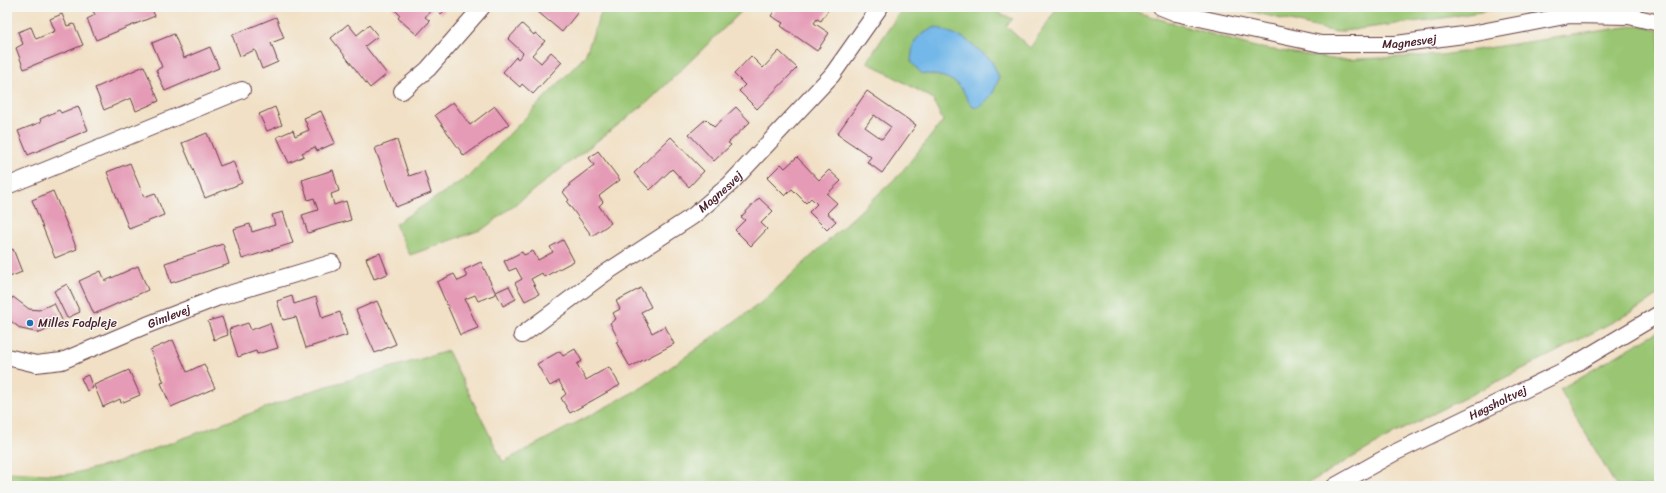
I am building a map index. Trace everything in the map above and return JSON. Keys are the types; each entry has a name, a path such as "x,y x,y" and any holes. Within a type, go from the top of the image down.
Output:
{"street":[{"path":"402,91 428,69 482,7"},
{"name":"Magnesvej","path":"522,334 604,274 693,216 730,184 832,74 880,7"},
{"name":"Magnesvej","path":"1161,7 1176,12 1321,44 1396,44 1471,34 1570,16 1630,16 1659,23"},
{"path":"7,186 242,90"},
{"name":"Gimlevej","path":"7,357 36,364 62,361 147,325 219,297 332,263"},
{"name":"Høgsholtvej","path":"1335,486 1394,453 1565,370 1659,314"}],"green space":[{"path":"603,7 746,7 649,101 483,229 410,255 395,224 469,176 585,56"},
{"path":"903,7 986,7 1013,19 1006,26 1030,48 1058,7 1119,7 1255,47 1339,60 1442,55 1639,25 1659,31 1659,294 1639,308 1558,351 1397,432 1303,486 7,486 7,472 66,475 116,463 311,391 448,351 503,462 643,387 762,302 899,175 943,121 932,98 867,62"},
{"path":"1232,7 1508,7 1450,17 1336,32"},
{"path":"1659,331 1659,486 1616,486 1560,389"}],"water":[{"path":"936,27 964,38 991,60 999,77 998,82 988,99 976,108 970,103 961,88 952,81 947,78 921,73 911,62 916,39"}],"building":[{"path":"91,7 106,7 107,10 116,7 151,7 155,16 96,40 87,19 95,15"},
{"path":"392,7 434,7 425,17 430,21 417,35 398,18 400,15"},
{"path":"434,7 448,7 441,14"},
{"path":"532,7 572,7 578,12 562,32"},
{"path":"777,7 830,7 821,21 817,19 814,23 829,33 817,51 781,26 783,23 771,16"},
{"path":"62,14 67,26 74,24 83,45 24,69 16,48 23,44 18,32 31,27 36,39 55,31 50,19"},
{"path":"276,17 284,38 271,43 278,62 262,69 255,50 240,56 232,35"},
{"path":"348,24 357,35 369,25 378,36 365,46 387,74 370,88 331,38"},
{"path":"522,24 534,35 535,33 545,41 532,55 541,63 551,52 562,62 533,94 522,84 520,87 503,72 516,57 518,59 523,53 508,39"},
{"path":"174,34 184,58 210,47 219,68 165,91 156,70 162,67 152,43"},
{"path":"779,51 797,68 757,109 739,91 745,85 734,74 751,56 763,68"},
{"path":"144,66 159,101 136,111 131,98 104,110 95,88"},
{"path":"867,91 916,125 882,173 867,162 871,157 837,134","holes":["874,115 891,127 882,139 865,127"]},
{"path":"453,102 470,125 495,106 509,124 464,156 435,115"},
{"path":"78,106 88,130 28,155 18,131 41,122 40,119 59,110 61,113"},
{"path":"275,107 282,125 267,131 259,114"},
{"path":"736,107 750,122 728,143 731,145 714,161 689,134 706,119 714,127"},
{"path":"321,111 335,143 317,151 315,147 302,153 304,156 289,163 277,137 293,130 295,136 309,130 304,118"},
{"path":"207,133 220,166 233,161 242,183 205,198 182,143"},
{"path":"671,137 704,171 689,187 672,169 650,190 634,173"},
{"path":"397,140 409,176 424,171 431,193 396,207 375,148"},
{"path":"598,151 620,180 599,196 603,202 599,206 611,223 592,236 567,202 569,200 563,192 570,186 569,184 594,165 589,158"},
{"path":"797,157 819,180 829,170 841,181 827,194 837,203 827,213 836,221 827,230 809,212 817,204 811,198 806,203 792,189 785,196 767,178 781,164 785,168"},
{"path":"130,163 144,197 155,193 164,215 129,229 107,172"},
{"path":"333,170 339,191 331,194 334,205 346,201 351,220 308,233 302,215 318,210 314,198 308,200 302,180"},
{"path":"53,191 77,249 55,258 32,200"},
{"path":"759,198 773,211 761,223 767,229 751,246 735,230 745,220 741,217"},
{"path":"283,212 293,243 242,259 233,229 250,224 252,232 275,225 272,215"},
{"path":"563,240 574,261 544,277 542,273 531,279 539,294 525,301 515,283 522,279 516,268 509,271 504,261 522,252 524,255 533,251 538,260 553,252 550,247"},
{"path":"223,244 229,264 171,283 165,263"},
{"path":"13,249 22,272 7,278 7,252"},
{"path":"380,253 388,274 374,279 366,258"},
{"path":"481,262 496,294 478,301 475,295 465,299 478,328 460,335 437,282 454,274 458,281 467,277 464,270"},
{"path":"138,266 148,290 94,314 79,281 101,271 105,281"},
{"path":"67,284 80,312 67,318 54,291"},
{"path":"509,286 516,299 503,306 496,292"},
{"path":"641,288 651,307 641,312 652,333 665,326 674,344 630,367 616,342 619,341 610,323 616,319 613,313 620,309 616,301"},
{"path":"292,296 294,304 316,297 322,318 340,312 347,335 306,348 296,317 283,320 277,301"},
{"path":"13,297 29,309 39,310 54,303 63,322 40,333 21,329 7,318 7,305"},
{"path":"377,301 396,344 375,353 356,310"},
{"path":"222,317 228,335 214,340 208,321"},
{"path":"248,323 251,330 270,323 278,348 257,354 256,351 238,357 229,329"},
{"path":"173,340 187,372 204,364 215,388 171,407 161,383 164,382 150,350"},
{"path":"575,349 582,361 577,364 586,380 609,367 620,385 570,413 561,398 566,394 559,381 550,386 537,364 560,351 563,356"},
{"path":"129,370 140,395 121,403 120,399 103,407 94,385"},
{"path":"88,375 93,388 87,391 81,378"}],"place":[{"name":"Milles Fodpleje","path":"30,323"}]}
